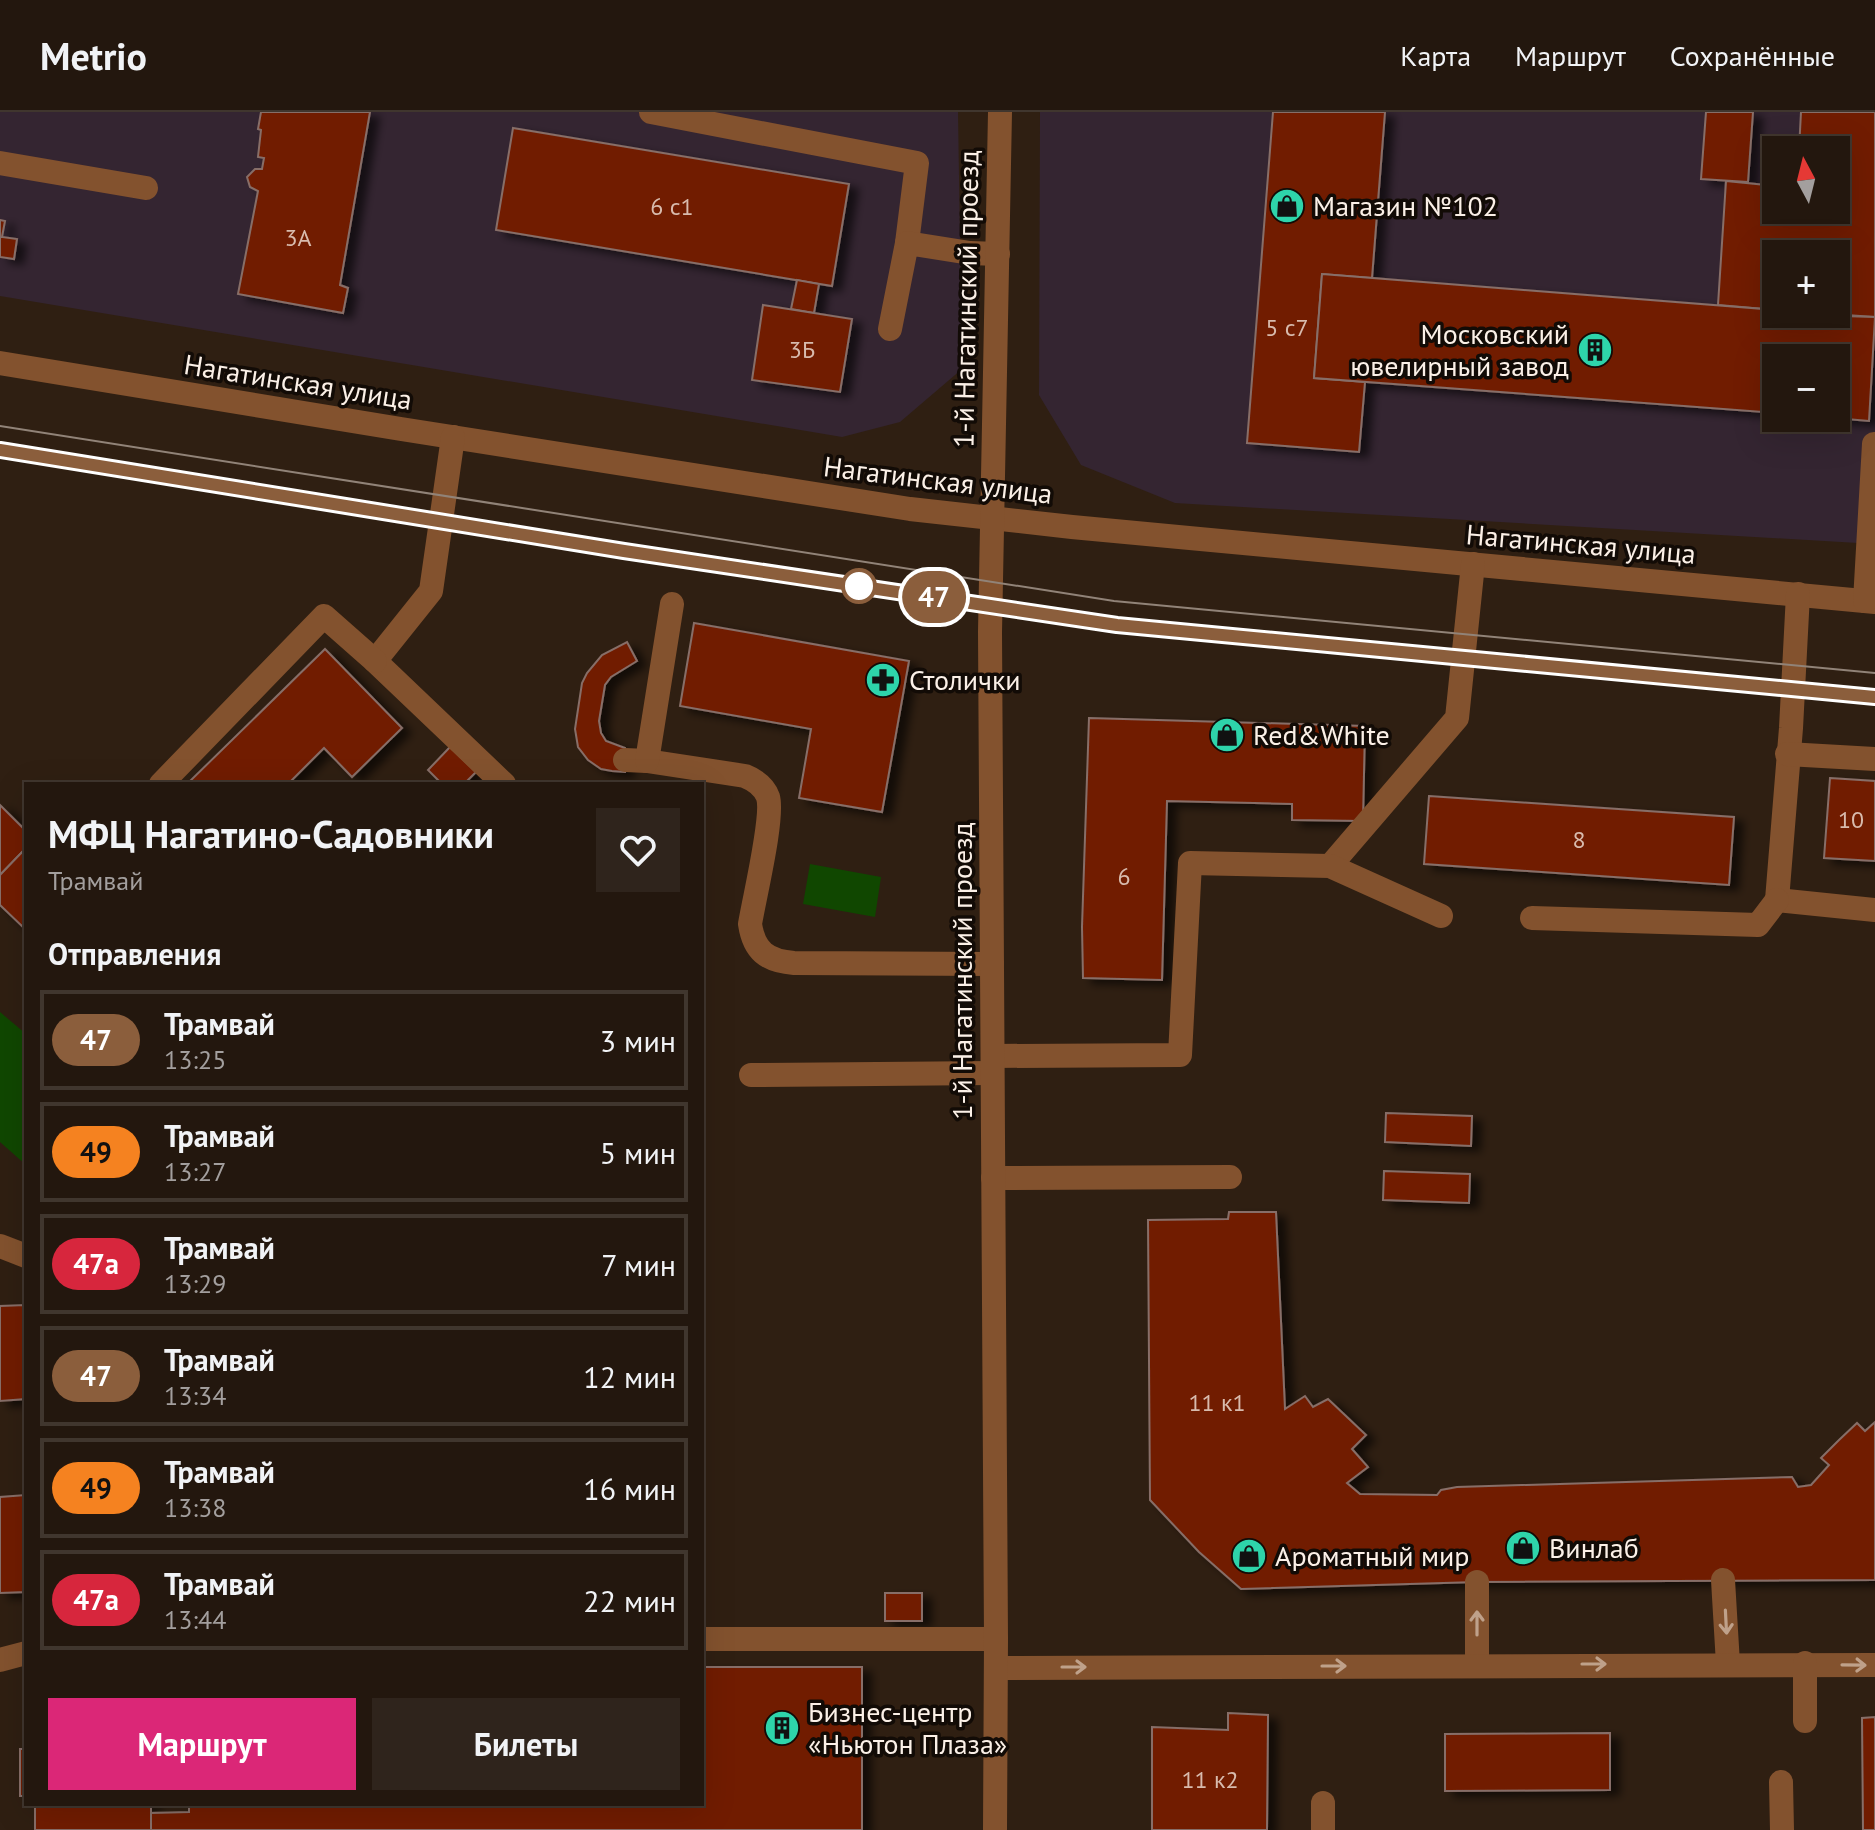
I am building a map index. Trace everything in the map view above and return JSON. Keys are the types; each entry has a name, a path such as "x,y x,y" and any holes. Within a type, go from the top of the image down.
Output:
{"street":[{"path":"651,112 917,163 907,243 890,329"},
{"name":"1-й Нагатинский проезд","path":"995,1830 991,518 1000,112"},
{"path":"0,163 146,188"},
{"path":"907,243 998,254"},
{"name":"Нагатинская улица","path":"0,363 910,509 1870,602"},
{"path":"375,661 431,591 453,437"},
{"path":"1870,602 1874,444"},
{"path":"1330,866 1457,718 1473,564"},
{"path":"1532,918 1758,925 1777,900 1798,594"},
{"path":"672,604 636,761 745,776 764,789 770,811 750,924 759,950 769,958 794,963 992,964"},
{"path":"163,782 324,616 502,782"},
{"path":"1787,754 1875,759"},
{"path":"751,1075 1180,1055 1190,863 1330,866 1441,916"},
{"path":"1777,900 1875,910"},
{"path":"993,1178 1230,1177"},
{"path":"0,1246 24,1255"},
{"path":"1723,1580 1728,1664"},
{"path":"1477,1582 1477,1665"},
{"path":"704,1639 996,1639"},
{"path":"0,1660 24,1654"},
{"path":"1805,1663 1805,1721"},
{"path":"996,1668 1875,1665"},
{"path":"1781,1782 1782,1830"},
{"path":"1323,1803 1323,1830"}],"shaded area":[{"path":"0,112 958,112 962,369 900,422 842,437 0,296"},
{"path":"1040,112 1875,112 1875,544 1175,503 1081,465 1039,395"}],"green space":[{"path":"810,864 881,877 875,917 803,904"},
{"path":"0,1012 24,1032 24,1163 0,1142"}],"building":[{"path":"261,112 370,112 340,285 348,288 343,313 238,294 258,191 250,187 247,177 255,169 262,169 264,158 258,157"},
{"path":"1273,112 1385,112 1372,278 1322,274 1314,378 1365,382 1359,452 1247,443"},
{"path":"1706,112 1753,112 1748,182 1701,179"},
{"path":"1801,112 1875,112 1875,317 1850,315 1850,240 1762,240 1762,309 1718,305 1726,181 1762,185 1762,224 1850,224 1850,136 1800,136"},
{"path":"513,128 849,184 832,286 496,230"},
{"path":"0,220 5,221 2,237 17,239 14,259 0,257"},
{"name":"Московский ювелирный завод","path":"1322,274 1762,309 1762,328 1850,328 1850,316 1875,317 1869,421 1850,419 1850,344 1762,344 1762,412 1314,378"},
{"path":"797,280 819,284 814,313 791,309"},
{"path":"763,305 852,319 840,392 752,380"},
{"path":"694,623 909,661 882,812 799,798 811,729 680,706"},
{"path":"627,642 637,661 611,677 605,685 599,721 606,741 625,748 625,772 601,769 588,760 578,747 575,729 582,683 587,673 602,655"},
{"path":"325,649 402,728 352,777 324,748 290,782 189,782"},
{"path":"1089,718 1365,726 1363,821 1292,820 1292,804 1167,801 1162,980 1083,978"},
{"path":"450,747 476,772 466,782 440,782 428,770"},
{"path":"1830,778 1875,781 1875,861 1824,858"},
{"path":"1429,796 1734,817 1729,885 1424,864"},
{"path":"0,805 24,829 24,850 0,875"},
{"path":"24,850 24,928 0,905 0,875"},
{"path":"1386,1113 1472,1116 1471,1146 1385,1142"},
{"path":"1384,1171 1470,1174 1469,1203 1383,1200"},
{"path":"1229,1212 1276,1212 1285,1409 1305,1396 1313,1407 1328,1399 1366,1435 1352,1449 1368,1467 1347,1483 1360,1494 1437,1495 1441,1490 1457,1487 1792,1477 1798,1487 1811,1485 1829,1465 1821,1458 1857,1423 1865,1431 1875,1422 1875,1580 1477,1582 1241,1589 1199,1552 1150,1500 1148,1220 1228,1219"},
{"path":"24,1305 24,1399 0,1401 0,1306"},
{"path":"24,1495 24,1592 0,1593 0,1497"},
{"path":"885,1593 922,1593 922,1621 885,1621"},
{"name":"Бизнес-центр «Ньютон Плаза»","path":"704,1667 862,1667 862,1830 151,1830 151,1813 189,1812 189,1806 704,1806"},
{"path":"1228,1713 1268,1715 1267,1830 1152,1830 1152,1727 1228,1730"},
{"path":"1875,1717 1875,1830 1863,1830 1862,1718"},
{"path":"1610,1733 1610,1790 1445,1791 1445,1734"},
{"path":"20,1749 24,1749 24,1796 20,1796"},
{"path":"35,1806 151,1806 151,1830 35,1830"}],"tram line":[{"path":"0,426 1114,601 1875,673"},
{"path":"0,450 624,551 1117,625 1875,697"},
{"name":"47","path":"0,450 624,551 1117,625 1875,697"}],"place":[{"name":"Магазин №102","path":"1287,206"},
{"name":"Московский ювелирный завод","path":"1595,350"},
{"name":"Столички","path":"883,680"},
{"name":"Red&White","path":"1227,735"},
{"name":"Винлаб","path":"1523,1548"},
{"name":"Ароматный мир","path":"1249,1556"},
{"name":"Бизнес-центр «Ньютон Плаза»","path":"782,1728"}]}
